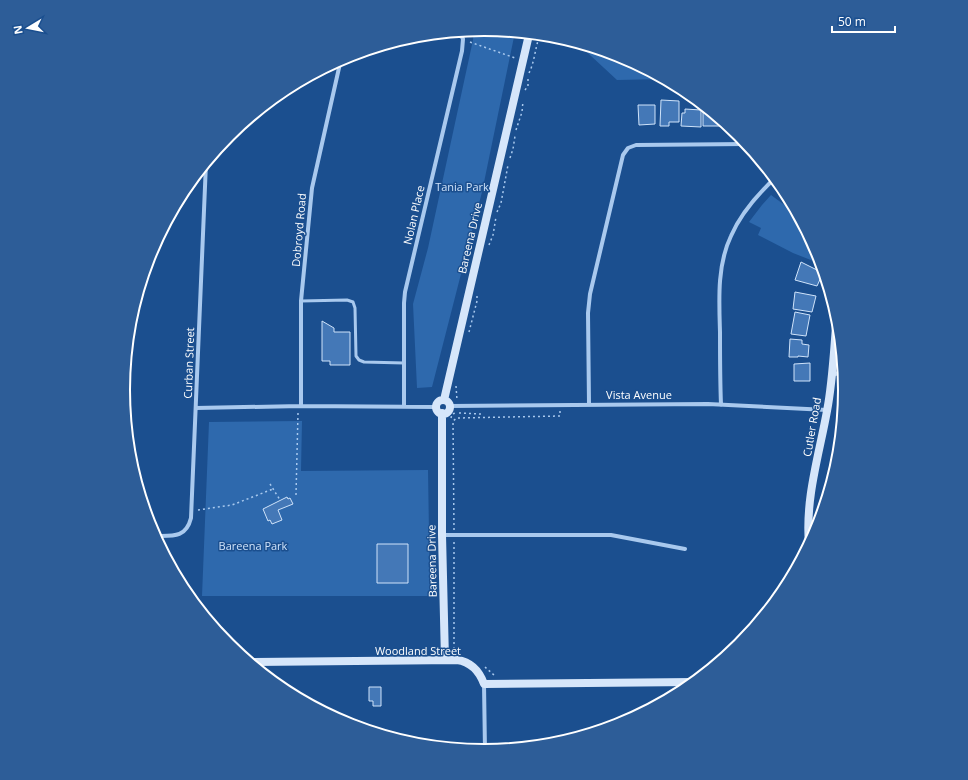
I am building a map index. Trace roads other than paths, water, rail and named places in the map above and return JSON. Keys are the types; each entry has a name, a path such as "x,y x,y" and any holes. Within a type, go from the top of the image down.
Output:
{"street":[{"name":"Nolan Place","path":"404,406 405,292 462,51 462,37"},
{"name":"Bareena Drive","path":"450,404 522,61 529,39"},
{"name":"Dobroyd Road","path":"301,406 301,301 312,188 339,68"},
{"path":"589,404 588,313 590,294 623,155 628,148 636,145 738,144"},
{"name":"Curban Street","path":"162,536 176,536 183,532 190,524 192,511 206,171"},
{"path":"721,405 719,288 722,266 730,236 742,215 771,182"},
{"name":"Cutler Road","path":"808,531 812,491 827,410 834,338"},
{"path":"831,375 837,373"},
{"path":"196,408 404,406 448,412 450,404 439,402 440,410"},
{"name":"Vista Avenue","path":"450,404 721,405 827,410"},
{"name":"Bareena Drive","path":"440,410 445,660"},
{"path":"442,535 610,535 685,549"},
{"name":"Woodland Street","path":"258,662 457,660 468,663 479,672 484,684"},
{"path":"485,744 484,684 684,682"}],"lane":[{"path":"301,301 347,300 352,302 356,308 356,356 359,360 364,362 404,363"}],"park label":[{"name":"Tania Park","path":"462,187"},
{"name":"Bareena Park","path":"253,546"}]}
